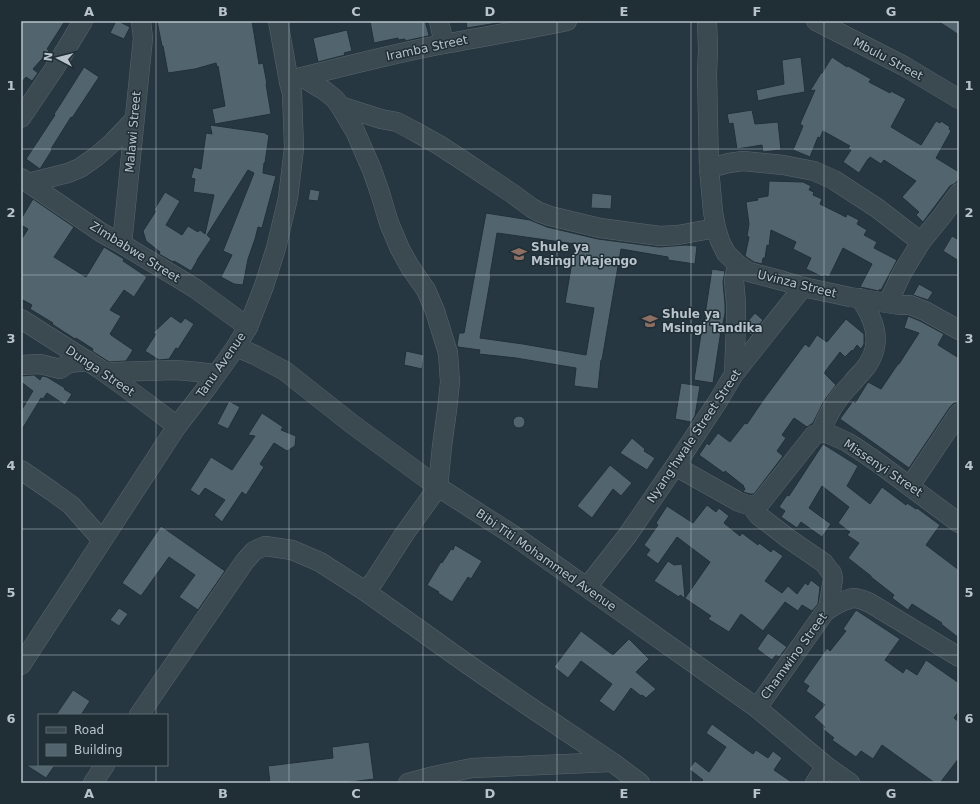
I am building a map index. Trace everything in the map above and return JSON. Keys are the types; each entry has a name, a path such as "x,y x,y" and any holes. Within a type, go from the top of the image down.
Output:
{"street":[{"path":"21,118 54,69 83,21"},
{"name":"Malawi Street","path":"122,244 143,38 141,21"},
{"name":"Tanu Avenue","path":"21,665 177,426 236,347 248,327 264,286 276,248 288,198 294,148 292,93 295,80 278,21"},
{"path":"439,21 444,44"},
{"name":"Iramba Street","path":"295,80 386,56 567,21"},
{"name":"Uvinza Street","path":"707,21 709,168 716,228 726,253 737,264 749,272 803,287 850,297 899,305 910,305 925,311 959,330"},
{"name":"Mbulu Street","path":"816,21 904,66 959,99"},
{"path":"295,80 325,91 335,99 355,131 372,170 389,223 400,249 426,290 435,311 448,353 450,382 438,487 405,533 374,581 365,591"},
{"path":"340,106 381,119 397,122 449,152 532,208 550,216 600,228 660,236 678,235 716,228"},
{"path":"25,180 68,173 80,168 113,142 134,120"},
{"path":"709,168 743,161 783,165 814,171 834,180 877,208 921,242"},
{"name":"Zimbabwe Street","path":"25,180 102,233 196,289 248,327"},
{"path":"888,303 902,273 921,242 959,193"},
{"path":"734,374 736,348 734,281 737,264"},
{"name":"Nyang'hwale Street Street","path":"587,587 627,536 718,401 734,374 803,287"},
{"path":"674,466 739,502 752,505 761,502 808,441 821,433 828,415 839,398 868,365 873,356 876,348 875,328 868,310 860,298"},
{"name":"Dunga Street","path":"21,319 106,373 177,426"},
{"name":"Bibi Titi Mohammed Avenue","path":"236,347 285,371 352,424 438,487 510,533 757,708 826,766 850,783"},
{"path":"21,365 40,364 60,369 69,364 88,361"},
{"path":"106,373 175,370 216,374"},
{"path":"910,486 959,413"},
{"name":"Missenyi Street","path":"821,433 841,439 858,449 959,523"},
{"path":"21,470 71,505 102,540"},
{"path":"752,505 754,511 758,515 824,563 832,573 833,579 828,609"},
{"path":"140,714 245,561 254,551 266,546 292,550 320,562 365,591 640,783"},
{"name":"Chamwino Street","path":"757,708 824,613 828,609 854,598 870,603 959,656"},
{"path":"408,783 472,768 612,762"},
{"path":"93,783 104,766"},
{"path":"815,783 826,766"}],"building":[{"path":"21,21 65,21 47,49 49,51 33,69 38,73 32,81 26,77 21,83"},
{"path":"116,21 130,27 124,39 110,33"},
{"path":"157,21 252,21 259,64 263,63 271,114 215,124 212,109 225,106 218,66 217,67 216,63 195,69 168,73"},
{"path":"370,21 425,21 429,35 405,41 405,39 398,40 398,38 374,43"},
{"path":"466,21 509,21 467,28"},
{"path":"938,21 959,21 959,35"},
{"path":"347,30 352,51 344,53 345,55 318,62 313,38"},
{"path":"801,57 805,92 758,101 756,90 784,84 782,60"},
{"path":"832,57 847,67 848,66 871,79 869,82 890,93 891,91 906,99 891,127 921,145 936,121 940,123 941,121 950,127 949,129 951,131 936,158 959,172 959,178 956,183 950,186 923,222 916,215 919,212 902,197 916,181 884,160 881,164 870,157 859,173 843,162 851,150 848,148 850,146 823,131 820,138 818,137 810,157 793,150 803,126 800,124 815,90 810,91"},
{"path":"84,67 99,77 72,118 71,117 40,169 26,159"},
{"path":"752,110 755,124 778,122 781,150 763,152 762,145 737,149 733,123 729,124 727,114"},
{"path":"210,125 266,133 269,135 263,173 276,176 262,228 258,227 248,259 243,285 234,284 221,277 232,255 223,251 254,173 248,170 207,235 211,239 191,271 159,254 160,252 146,241 143,231 156,211 154,210 165,192 180,201 166,225 182,235 188,226 198,232 200,230 205,234 214,195 193,192 195,179 191,178 194,167 201,169 206,133 212,134"},
{"path":"769,181 803,182 811,186 809,190 814,192 813,195 822,199 820,204 846,217 847,214 859,220 857,224 867,230 864,235 877,242 874,248 897,260 881,290 880,289 879,291 860,287 872,264 843,248 829,277 824,275 823,277 806,269 811,258 793,249 796,242 771,230 769,246 767,245 765,258 763,258 762,264 754,262 745,256 749,237 747,236 749,224 746,202 758,200 757,198 768,196"},
{"path":"310,189 320,191 318,201 308,200"},
{"path":"592,193 612,195 611,209 591,208"},
{"path":"33,199 74,227 54,257 86,277 104,247 124,259 123,261 147,277 134,297 124,290 110,310 121,316 110,334 133,350 126,361 109,362 92,351 93,349 76,338 75,339 30,309 32,305 21,299 21,240 28,229 21,225 21,219"},
{"path":"486,213 530,220 547,227 598,239 659,247 686,245 697,246 695,264 668,260 668,257 621,249 601,360 598,389 574,386 576,368 516,358 479,354 480,350 458,347 459,333 464,333","holes":["497,233 575,244 565,303 594,308 586,355 480,338"]},
{"path":"952,236 959,240 959,261 943,251"},
{"path":"712,269 725,271 723,282 725,313 713,383 694,380"},
{"path":"919,284 933,292 928,300 913,295"},
{"path":"755,313 763,320 751,335 747,332 747,322"},
{"path":"171,316 181,323 185,318 194,324 178,349 176,348 169,359 159,360 145,351 156,334 153,333"},
{"path":"908,316 944,334 938,345 959,358 959,402 954,403 950,407 909,468 840,419 853,401 855,403 868,382 881,389 899,364 919,333 904,328"},
{"path":"846,319 864,334 864,344 861,349 857,345 853,351 852,350 845,357 840,352 824,373 836,385 824,401 813,423 807,427 794,418 782,435 786,438 777,451 783,456 754,494 743,492 745,489 744,486 725,471 724,473 699,455 707,443 709,445 718,433 730,442 745,423 747,424 805,344 809,347 817,335 827,342"},
{"path":"406,351 424,355 422,369 404,365"},
{"path":"34,375 40,380 42,376 47,377 72,394 65,405 47,393 43,399 41,398 21,431 21,411 33,391 21,382 21,376"},
{"path":"681,383 700,386 695,416 691,422 675,419"},
{"path":"229,401 240,407 228,429 217,424"},
{"path":"262,413 283,427 281,430 296,436 295,446 287,451 274,443 260,464 264,467 246,495 242,492 222,522 214,515 225,500 205,488 199,496 190,490 211,457 232,470 255,436 248,435"},
{"path":"517,416 521,416 525,422 521,428 517,428 513,424 513,420"},
{"path":"632,438 645,449 644,451 655,458 647,470 620,453"},
{"path":"823,444 858,466 847,486 870,504 882,487 906,505 907,503 916,509 917,508 940,525 926,545 959,570 959,638 941,624 942,623 912,604 908,610 892,598 894,595 848,558 859,543 847,535 850,532 838,523 849,507 822,486 809,508 831,524 822,537 801,522 797,528 781,517 785,511 779,507 787,495 789,496"},
{"path":"610,465 632,483 621,496 613,489 592,518 577,506"},
{"path":"707,505 716,512 719,508 729,516 724,523 740,536 742,533 758,545 759,543 771,552 773,549 783,556 765,581 782,593 788,586 797,594 805,583 808,585 811,580 820,587 818,604 812,611 802,605 798,611 785,602 763,631 741,614 729,632 708,619 711,616 680,595 679,597 654,581 668,561 674,565 682,564 685,598 710,562 677,537 658,564 646,555 650,550 644,545 658,525 656,523 667,506 693,523"},
{"path":"161,526 225,571 198,610 179,597 195,575 169,557 141,596 122,583"},
{"path":"455,545 482,561 471,579 468,577 452,602 427,585 441,562 442,563 451,549 453,550"},
{"path":"119,608 128,614 119,626 110,620"},
{"path":"856,610 900,639 885,660 903,673 906,668 917,675 926,660 959,683 959,711 954,718 959,722 959,758 940,783 935,783 882,745 873,759 861,751 856,757 832,740 834,738 823,729 825,727 814,717 825,705 806,691 809,686 803,682 827,648 830,651 846,631 843,629"},
{"path":"581,631 613,655 629,639 649,659 636,672 656,689 646,698 631,688 614,712 599,701 612,684 581,661 568,678 554,667"},
{"path":"768,633 787,647 779,657 776,655 772,660 757,649"},
{"path":"73,690 90,701 82,714 57,714"},
{"path":"712,724 753,754 756,750 768,758 773,751 782,758 774,770 793,783 700,783 703,780 689,769 695,761 709,772 726,747 706,733"},
{"path":"369,742 374,779 343,783 270,783 268,766 333,758 332,747"},
{"path":"26,765 54,766 46,778"}],"place":[{"name":"Shule ya Msingi Majengo","path":"519,254"},
{"name":"Shule ya Msingi Tandika","path":"650,321"}]}
